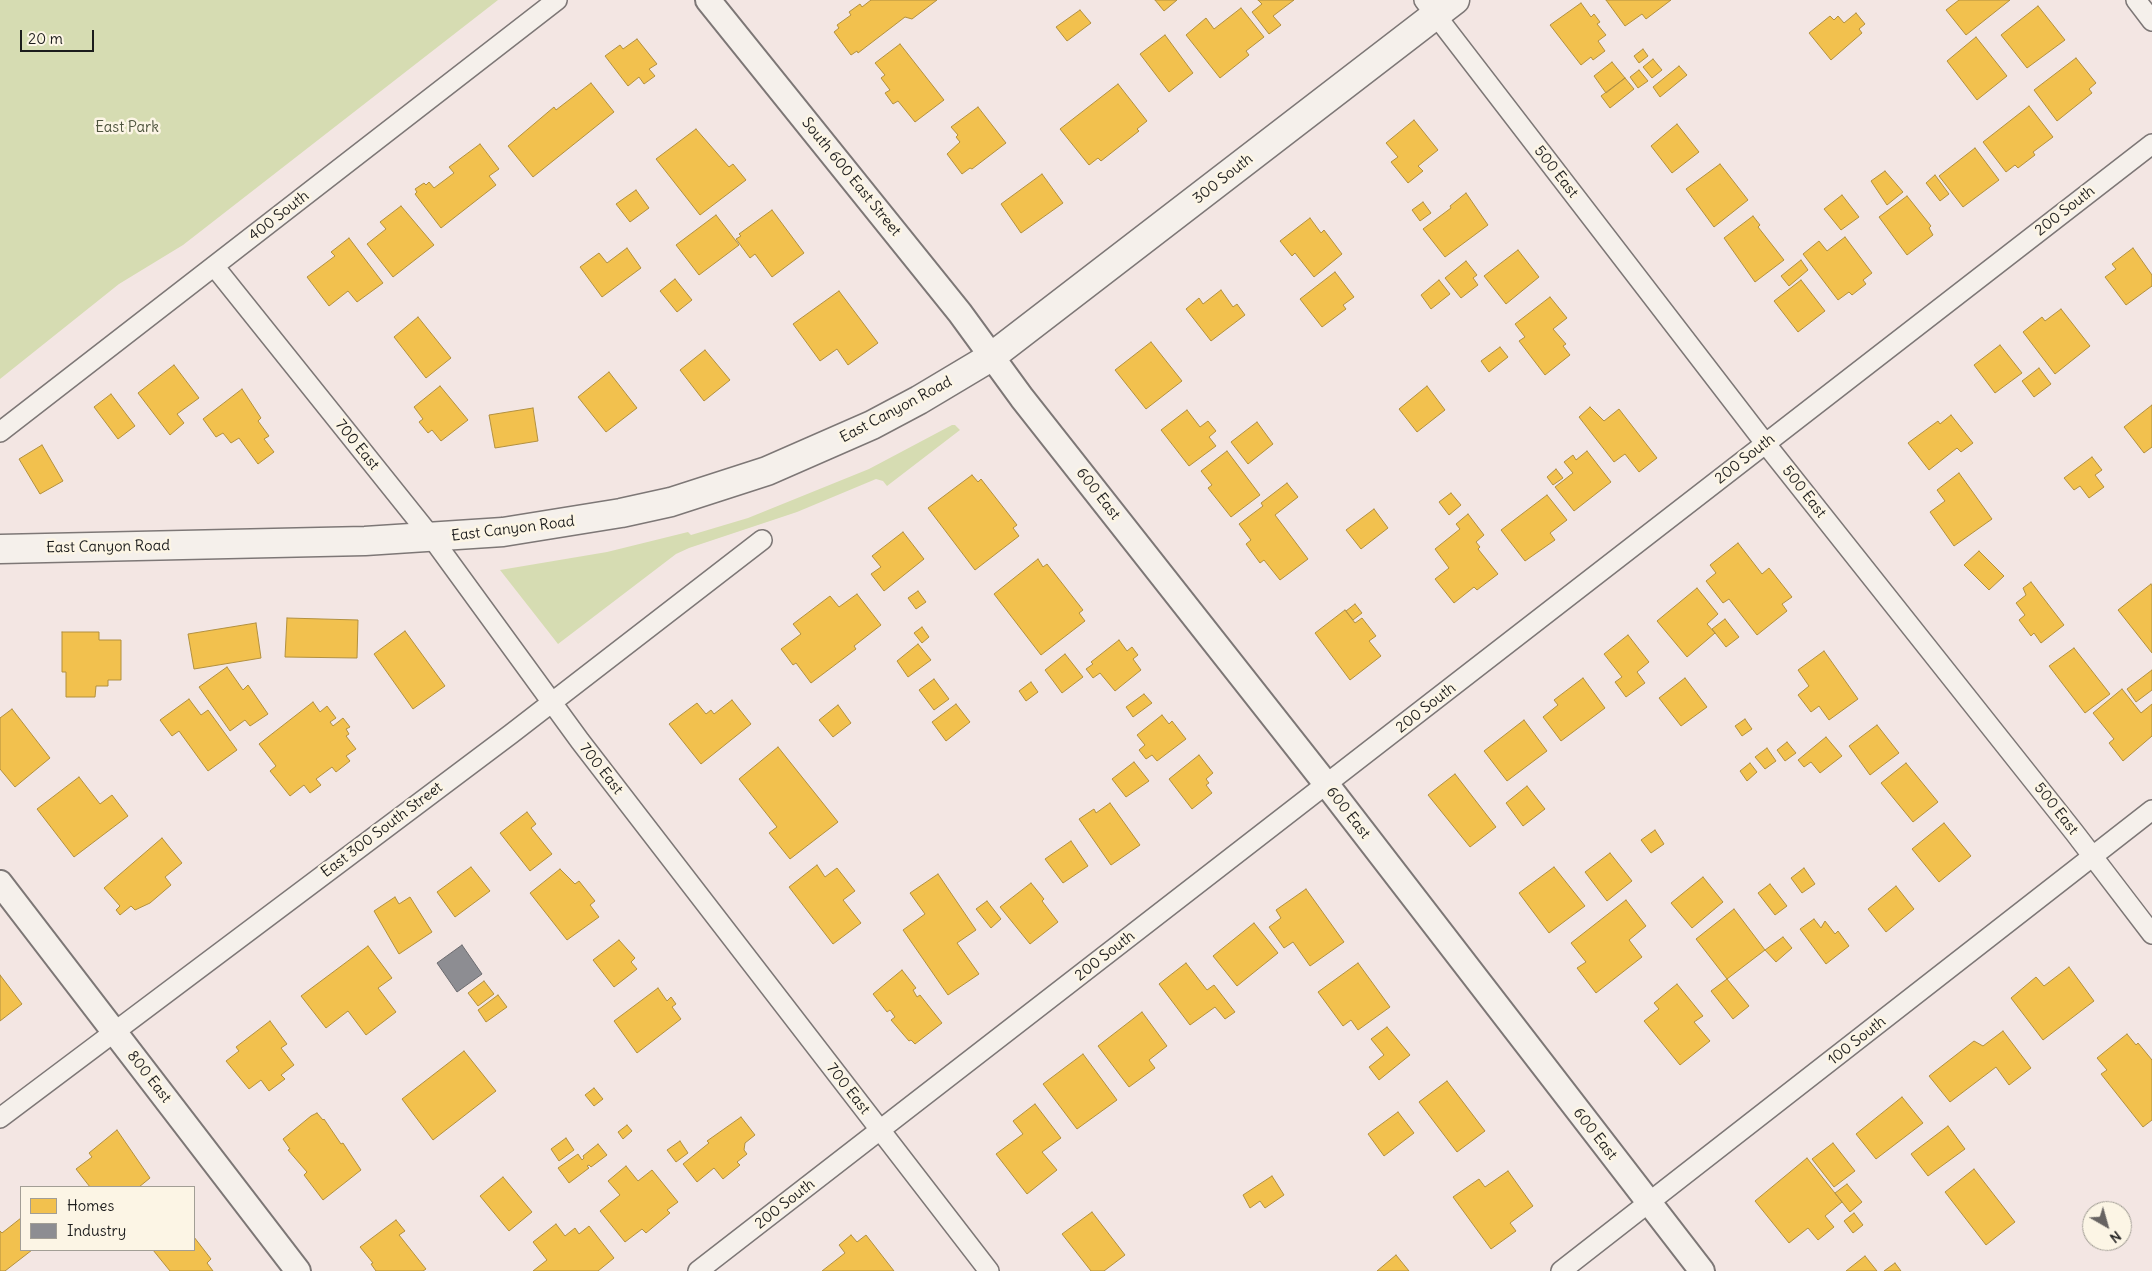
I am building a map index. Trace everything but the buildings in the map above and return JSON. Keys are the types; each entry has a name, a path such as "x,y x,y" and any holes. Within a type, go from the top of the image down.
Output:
{"main road":[{"name":"300 South","path":"991,357 1438,5"},
{"name":"East Canyon Road","path":"0,549 432,538 503,532 572,522 662,504 767,471 872,425 934,392 991,357"}],"street":[{"name":"400 South","path":"0,432 557,0"},
{"name":"South 600 East Street","path":"708,0 960,313 991,357"},
{"path":"2136,0 2152,21"},
{"name":"500 East","path":"1438,5 1765,443 2093,856 2152,934"},
{"name":"200 South","path":"698,1271 2152,144"},
{"name":"700 East","path":"214,266 432,538 551,703 988,1271"},
{"name":"600 East","path":"991,357 1327,785 1702,1271"},
{"name":"East 300 South Street","path":"0,1118 551,703 762,540"},
{"name":"100 South","path":"1561,1271 2152,810"},
{"name":"800 East","path":"0,883 298,1271"}],"green space":[{"name":"East Park","path":"0,0 498,0 183,245 119,284 0,379"},
{"path":"955,425 960,430 887,486 883,481 876,479 797,512 676,554 558,644 500,570 607,552 688,532 691,535 748,518 869,469"}]}
